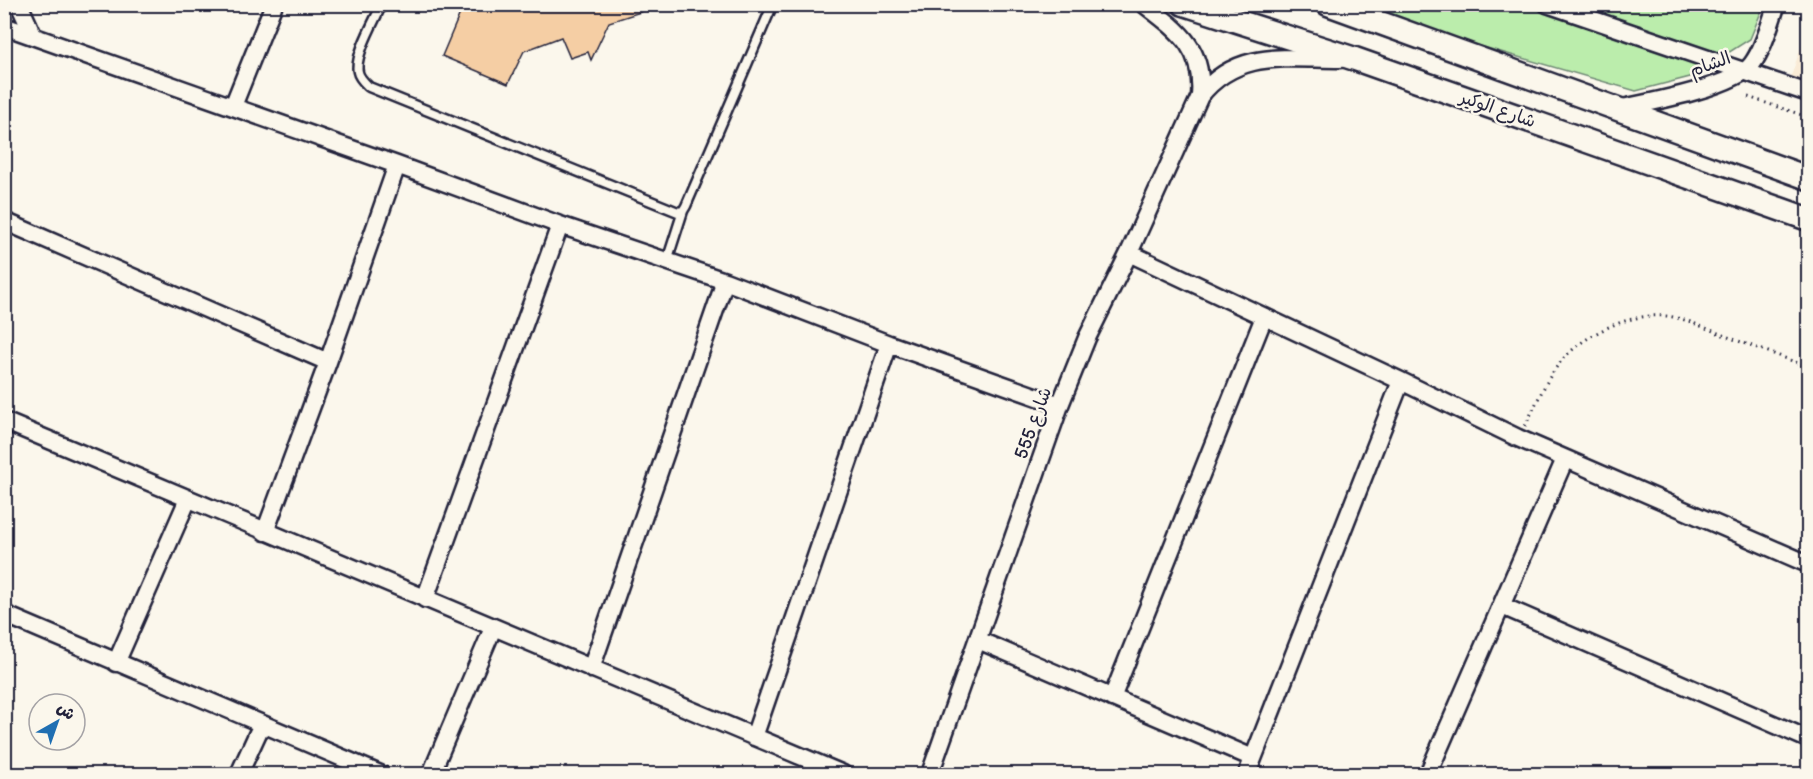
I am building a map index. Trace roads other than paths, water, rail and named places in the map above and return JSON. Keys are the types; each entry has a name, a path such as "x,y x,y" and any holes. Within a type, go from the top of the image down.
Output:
{"main road":[{"name":"شارع الوكير","path":"1184,4 1355,59 1809,219"},
{"path":"1329,4 1615,110 1809,178"}],"street":[{"path":"19,4 33,35"},
{"path":"233,106 274,4"},
{"name":"شارع 555","path":"1144,4 1177,30 1192,48 1200,70 1200,96"},
{"path":"1547,4 1809,93"},
{"name":"الشام","path":"1615,110 1683,94 1733,79 1744,72 1752,64 1761,47 1777,4"},
{"path":"4,26 233,106 560,225 725,281 889,344 1060,405"},
{"name":"شارع 555","path":"930,774 1060,405 1087,338 1129,254 1200,96 1221,74 1247,62 1269,59 1355,59"},
{"path":"265,532 397,165"},
{"path":"4,221 328,362"},
{"path":"425,599 560,225"},
{"path":"1129,254 1518,438 1809,564"},
{"path":"591,669 725,281"},
{"path":"1112,698 1264,317"},
{"path":"754,737 889,344"},
{"path":"1247,774 1401,381"},
{"path":"4,421 843,774"},
{"path":"1428,774 1565,459"},
{"path":"116,663 188,499"},
{"path":"1502,606 1809,738"},
{"path":"4,614 380,774"},
{"path":"431,774 493,628"},
{"path":"978,640 1253,758"},
{"path":"239,774 262,724"}],"lane":[{"path":"382,4 358,60 357,70 369,87 671,210 683,212"},
{"path":"667,261 683,212 773,4"}]}
